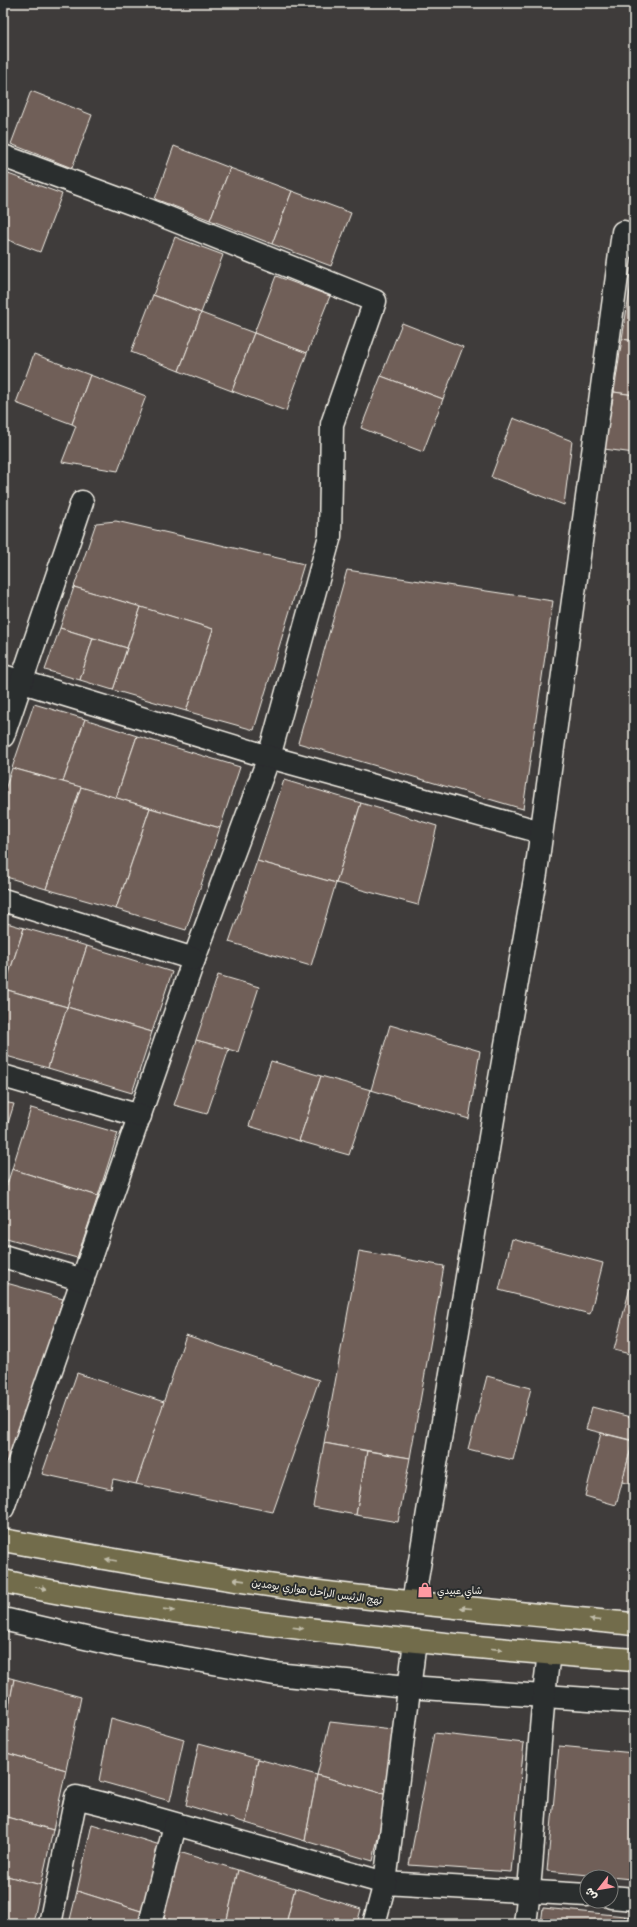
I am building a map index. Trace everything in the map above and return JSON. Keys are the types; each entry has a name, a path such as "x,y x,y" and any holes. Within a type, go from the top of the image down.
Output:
{"main road":[{"name":"نهج الرئيس الراحل هواري بومدين","path":"3,1540 170,1570 317,1592 414,1603 634,1624"},
{"path":"3,1581 153,1608 296,1628 549,1654 634,1660"}],"street":[{"path":"3,156 141,207 375,301 332,424 330,536 270,757 194,959 83,1280 5,1498"},
{"path":"414,1603 494,1113 536,873 623,232"},
{"path":"3,736 12,678 82,502"},
{"path":"12,678 270,757 541,832"},
{"path":"3,900 194,959"},
{"path":"3,1076 140,1116"},
{"path":"3,1256 83,1280"},
{"path":"3,1619 120,1646 275,1674 408,1687 634,1702"},
{"path":"374,1924 385,1883 408,1687 415,1641"},
{"path":"525,1924 529,1891 543,1697 549,1654"},
{"path":"50,1924 76,1797 385,1883 579,1894"},
{"path":"150,1924 175,1825"},
{"path":"619,1898 634,1899"}],"building":[{"path":"31,91 92,115 72,168 11,144"},
{"path":"174,146 230,168 210,220 155,199"},
{"path":"230,168 292,191 272,244 210,220"},
{"path":"3,172 62,194 40,252 3,238"},
{"path":"292,191 351,213 331,266 272,244"},
{"path":"175,237 223,255 201,313 153,295"},
{"path":"276,276 330,296 307,353 254,333"},
{"path":"632,278 634,278 634,341 622,339"},
{"path":"153,295 201,313 179,371 131,352"},
{"path":"201,313 254,333 232,391 179,371"},
{"path":"402,323 463,347 443,399 381,376"},
{"path":"254,333 307,353 286,411 232,391"},
{"path":"622,339 634,341 634,395 614,392"},
{"path":"34,354 90,375 72,424 16,403"},
{"path":"90,375 146,396 118,471 62,462 76,426 72,424"},
{"path":"381,376 443,399 423,452 361,428"},
{"path":"614,392 634,395 634,453 604,449"},
{"path":"513,418 572,441 564,505 491,477"},
{"path":"116,521 304,564 254,730 186,711 213,629 74,587 96,523"},
{"path":"347,570 553,601 523,809 298,743"},
{"path":"74,587 141,607 127,648 60,628"},
{"path":"141,607 213,629 186,711 113,690"},
{"path":"60,628 93,638 80,680 45,670"},
{"path":"93,638 127,648 113,690 80,680"},
{"path":"34,704 85,719 63,782 12,768"},
{"path":"85,719 137,736 116,798 63,782"},
{"path":"137,736 240,767 220,828 116,798"},
{"path":"12,768 81,787 46,889 3,876 3,796"},
{"path":"284,780 361,803 336,883 257,861"},
{"path":"81,787 150,808 116,909 46,889"},
{"path":"361,803 437,826 418,905 336,883"},
{"path":"150,808 220,828 186,930 116,909"},
{"path":"257,861 336,883 311,966 229,942"},
{"path":"3,922 24,928 4,989 3,988"},
{"path":"24,928 87,946 67,1007 4,989"},
{"path":"87,946 172,972 152,1032 67,1007"},
{"path":"218,975 259,987 238,1052 196,1040"},
{"path":"4,989 67,1007 48,1068 3,1055"},
{"path":"67,1007 152,1032 132,1093 48,1068"},
{"path":"390,1025 480,1051 469,1119 371,1090"},
{"path":"196,1040 229,1049 207,1114 174,1105"},
{"path":"271,1061 321,1076 299,1141 249,1126"},
{"path":"321,1076 371,1090 349,1155 299,1141"},
{"path":"3,1102 14,1104 3,1139"},
{"path":"31,1108 118,1133 98,1196 12,1169"},
{"path":"12,1169 98,1196 77,1258 3,1237 3,1196"},
{"path":"512,1239 603,1263 590,1314 499,1290"},
{"path":"359,1251 444,1266 410,1458 324,1443"},
{"path":"634,1272 634,1355 614,1350"},
{"path":"3,1282 63,1299 8,1464 3,1463"},
{"path":"186,1335 319,1380 273,1512 136,1484"},
{"path":"77,1373 164,1402 136,1484 113,1479 111,1489 42,1474"},
{"path":"487,1376 531,1388 513,1460 468,1449"},
{"path":"592,1407 634,1418 634,1428 631,1440 586,1429"},
{"path":"601,1433 633,1441 616,1505 585,1496"},
{"path":"634,1441 634,1485 622,1482"},
{"path":"324,1443 367,1451 356,1515 313,1507"},
{"path":"367,1451 410,1458 398,1522 356,1515"},
{"path":"3,1676 14,1679 3,1739"},
{"path":"14,1679 81,1697 66,1770 3,1752 3,1739"},
{"path":"111,1718 184,1739 170,1801 99,1781"},
{"path":"330,1722 401,1730 387,1795 317,1775"},
{"path":"434,1733 524,1743 511,1872 409,1865"},
{"path":"199,1743 258,1759 246,1823 186,1805"},
{"path":"559,1746 634,1753 634,1849 631,1879 619,1878 619,1869 579,1869 579,1874 547,1871"},
{"path":"3,1752 66,1770 53,1830 3,1816"},
{"path":"258,1759 317,1775 305,1841 246,1823"},
{"path":"317,1775 387,1795 373,1861 305,1841"},
{"path":"3,1816 53,1830 41,1885 3,1875"},
{"path":"92,1824 160,1845 144,1912 77,1891"},
{"path":"634,1849 634,1880 631,1879"},
{"path":"176,1851 238,1870 226,1924 183,1924 161,1917"},
{"path":"238,1870 295,1888 286,1924 226,1924"},
{"path":"3,1875 41,1885 33,1924 3,1924"},
{"path":"295,1888 361,1909 357,1924 286,1924"},
{"path":"77,1891 144,1912 141,1924 69,1924"},
{"path":"543,1908 625,1916 624,1924 541,1924"},
{"path":"625,1916 634,1917 634,1924 624,1924"},
{"path":"161,1917 182,1924 159,1924"}],"place":[{"name":"شاي عبيدي","path":"425,1590"}]}
